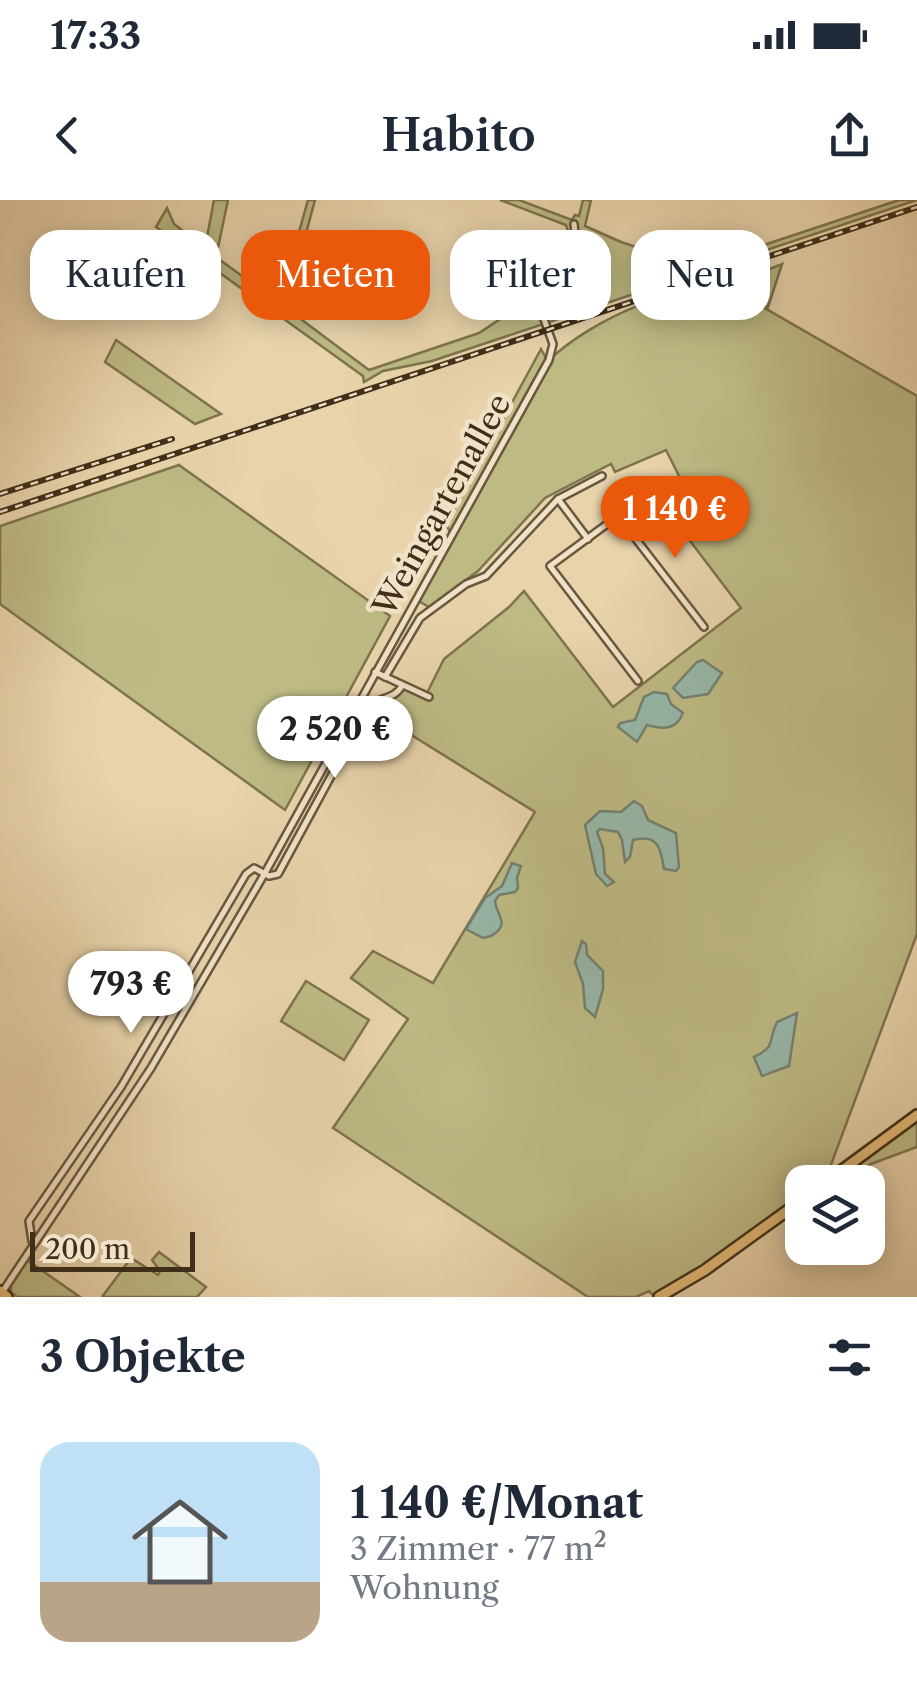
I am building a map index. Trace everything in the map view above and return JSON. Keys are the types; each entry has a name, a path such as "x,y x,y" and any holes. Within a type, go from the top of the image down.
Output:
{"main road":[{"path":"849,1165 917,1115"},
{"path":"659,1297 705,1270 785,1212"}],"street":[{"name":"Weingartenallee","path":"3,1294 32,1244 152,1068 265,873 549,360 553,344 541,310 552,295 580,274 574,224"},
{"name":"Weingartenallee","path":"385,677 420,618 466,584 486,576 558,499 602,476"},
{"path":"558,499 588,539"},
{"path":"638,682 550,566 618,516 704,628"},
{"path":"374,672 429,697"},
{"name":"Weingartenallee","path":"32,1244 29,1221 121,1087 246,874 254,868 278,874 368,708 376,701 392,698 402,686"},
{"path":"291,824 301,831"},
{"path":"206,945 219,952"}],"shaded area":[{"path":"214,200 228,200 221,233 221,230 208,230"},
{"path":"308,200 315,200 307,230 300,230"},
{"path":"500,200 519,200 572,220 579,216 583,200 591,200 585,226 594,230 568,230 566,225"},
{"path":"899,200 917,200 770,249 770,243"},
{"path":"167,208 174,224 182,230 156,227"},
{"path":"611,238 631,245 631,295 611,302"},
{"path":"221,261 241,275 241,288 221,274"},
{"path":"782,264 770,301 770,269"},
{"path":"631,309 631,320 770,320 770,311 917,396 917,934 831,1165 785,1165 785,1209 703,1268 655,1297 649,1291 636,1297 588,1297 333,1128 408,1019 351,978 373,951 433,983 535,812 368,708 372,703 389,699 402,686 426,695 444,659 524,591 613,707 741,608 659,500 681,480 666,450 615,472 611,464 545,498 478,571 429,607 415,599 549,360 612,317"},
{"path":"285,320 302,320 369,370 479,333 499,320 556,320 432,361 383,371 364,382 363,376"},
{"path":"116,340 221,414 195,424 105,362"},
{"path":"541,349 546,358 450,532 446,524"},
{"path":"179,465 390,616 285,810 0,604 0,526"},
{"path":"703,660 722,673 708,694 683,698 673,688"},
{"path":"654,692 667,694 671,704 683,713 672,726 647,725 637,742 618,727 635,720 644,697"},
{"path":"634,801 642,806 648,820 676,833 679,867 676,871 664,869 657,844 641,838 633,840 625,862 618,832 600,829 597,832 605,874 614,882 607,886 596,874 585,825 600,811 621,812"},
{"path":"512,863 521,866 518,888 499,895 495,901 500,928 483,938 466,929 485,898 502,886"},
{"path":"582,941 587,955 603,971 603,989 595,1017 585,1008 583,984 575,962"},
{"path":"306,981 369,1020 344,1060 281,1021"},
{"path":"797,1013 789,1066 762,1076 754,1057 769,1046 777,1022"},
{"path":"917,1120 917,1147 869,1165 857,1165"},
{"path":"159,1252 206,1287 197,1297 102,1297 131,1258 158,1275 160,1271 152,1260"},
{"path":"27,1260 80,1297 17,1297 11,1292 11,1285"}],"railway":[{"path":"0,512 917,207"},
{"path":"0,494 172,439"}]}
